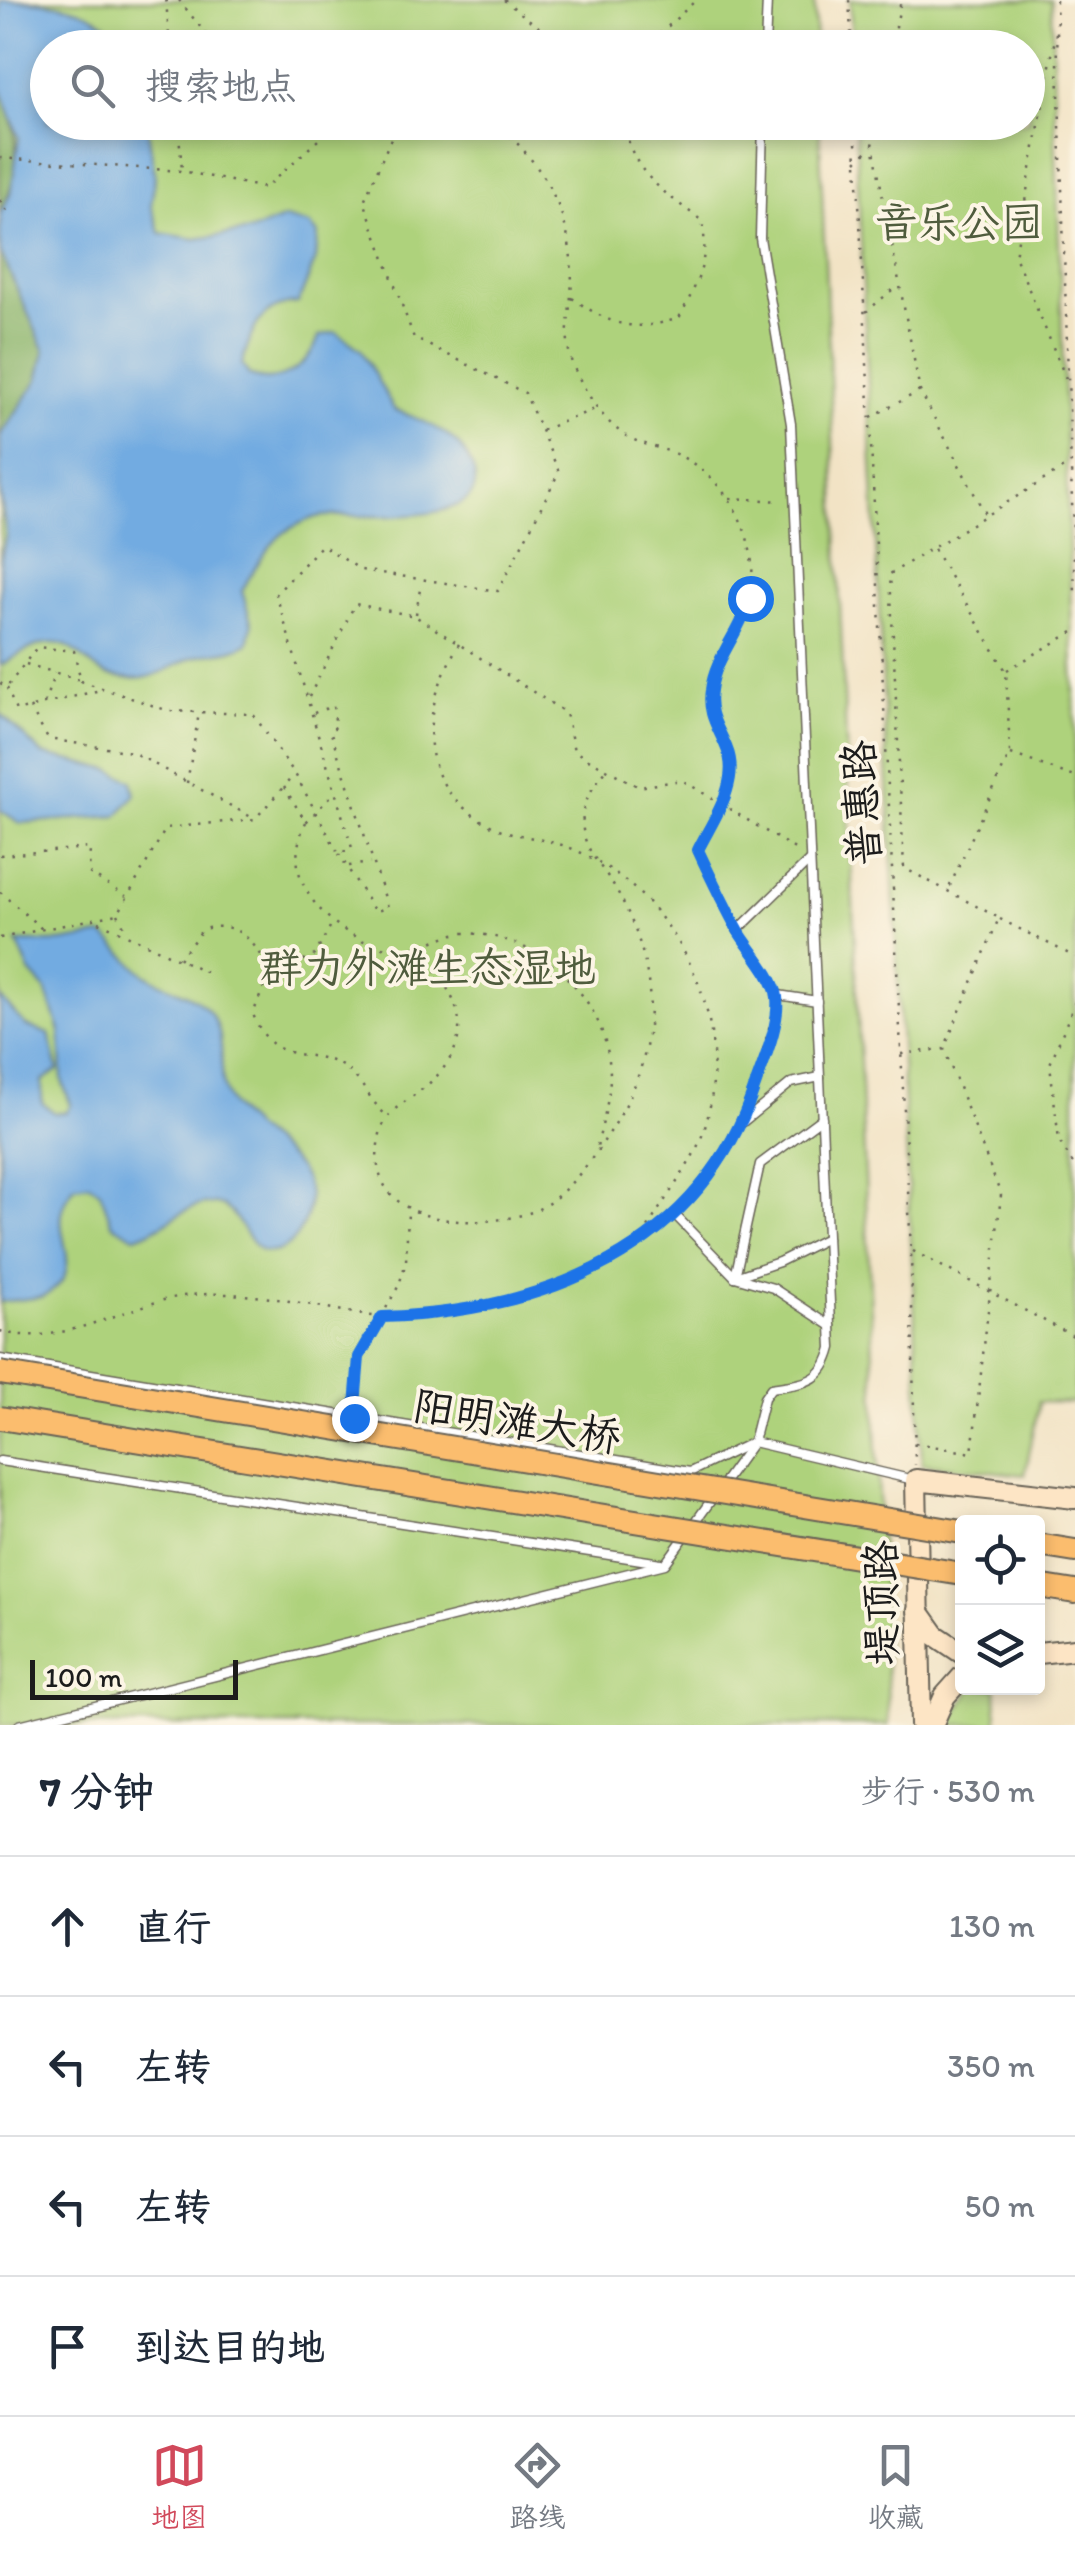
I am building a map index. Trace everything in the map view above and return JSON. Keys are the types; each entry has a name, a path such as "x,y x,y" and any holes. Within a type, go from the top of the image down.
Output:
{"highway":[{"name":"阳明滩大桥","path":"0,1373 955,1531"},
{"name":"阳明滩大桥","path":"0,1418 955,1573"},
{"path":"1045,1546 1075,1551"},
{"path":"1045,1587 1075,1592"}],"main road":[{"path":"916,1480 1075,1498"},
{"name":"堤顶路","path":"916,1480 921,1725"},
{"path":"918,1611 935,1636 955,1648"},
{"path":"1045,1652 1075,1649"},
{"path":"932,1725 955,1684"}],"lane":[{"path":"765,30 766,0"},
{"path":"19,1725 665,1564 753,1442 764,1398 771,1388 814,1382 827,1368 832,1326 790,424 760,238 763,140"},
{"path":"738,930 811,859"},
{"path":"778,996 817,1001"},
{"path":"743,1122 791,1083 820,1078"},
{"path":"735,1277 760,1164 822,1118"},
{"path":"676,1216 735,1277 773,1288 832,1326"},
{"path":"735,1277 779,1262 827,1238"},
{"path":"0,1359 690,1472 753,1442 916,1480"},
{"path":"0,1461 665,1564"}],"path":[{"path":"166,0 168,30"},
{"path":"180,0 204,30"},
{"path":"504,0 543,30"},
{"path":"665,30 696,0"},
{"path":"849,0 851,30"},
{"path":"895,30 901,0"},
{"path":"1056,0 1075,595"},
{"path":"1045,91 1057,27"},
{"path":"179,140 182,171"},
{"path":"0,158 182,171 264,188 318,140"},
{"path":"339,854 352,848 276,594 322,545 362,570 498,591 559,472 525,393 414,338 364,201 390,140"},
{"path":"0,1331 13,1335 82,1328 190,1295 266,1294 382,1317 476,1308 539,1292 642,1241 676,1216 711,1175 743,1122 768,1048 778,996 738,930 698,850 722,802 731,760 711,716 710,690 716,668 742,626 752,583 746,536 728,498 692,464 628,437 596,408 570,357 568,235 555,192 542,170 513,140"},
{"path":"571,297 598,316 643,330 680,318 696,286 708,248 702,222 656,190 632,140"},
{"name":"普惠路","path":"856,140 911,1251 916,1480"},
{"path":"874,140 920,391 986,516"},
{"path":"1036,140 1014,256 1068,382"},
{"path":"857,161 873,145"},
{"path":"0,200 8,213"},
{"path":"864,313 900,284"},
{"path":"870,418 920,391"},
{"path":"540,430 596,408"},
{"path":"878,582 1070,464"},
{"path":"728,498 794,502"},
{"path":"934,548 1006,671 1010,753 948,891"},
{"path":"890,574 904,868"},
{"path":"416,616 422,580"},
{"path":"308,698 354,604 416,616 566,713 574,751 639,787 682,780 811,859"},
{"path":"1006,671 1075,631"},
{"path":"459,644 438,683 428,718 432,755 446,783 468,811 491,825 574,850 632,886 682,947 697,973 714,1057 708,1118 695,1155 658,1206 642,1241"},
{"path":"7,687 37,648 74,651 82,681"},
{"path":"24,664 169,711 253,714 295,774 375,912 388,908 330,730 336,727 333,706 313,714"},
{"path":"44,704 55,673"},
{"path":"0,683 7,687 16,712 105,688"},
{"path":"30,708 48,740 132,752 255,819"},
{"path":"187,784 199,713"},
{"path":"1010,753 1075,778"},
{"path":"408,1211 480,1221 536,1210 558,1194 596,1153 625,1111 642,1074 650,1025 649,984 640,946 616,890 588,848 584,812 593,786 607,769"},
{"path":"0,938 118,914 166,828 255,819 295,774"},
{"path":"283,786 306,822"},
{"path":"335,792 306,822 296,859 302,883 331,924 374,944 413,948 460,933 479,934 524,945 566,976 594,1019 610,1074 596,1153"},
{"path":"0,855 90,848 89,873 127,896"},
{"path":"347,866 371,862"},
{"path":"892,867 904,868 1075,957"},
{"path":"0,892 44,930"},
{"path":"118,914 128,934"},
{"path":"914,1443 972,1453 1000,1195 944,1049 999,918"},
{"path":"96,921 211,974"},
{"path":"331,924 315,955 274,973 258,996 253,1014 260,1032 289,1055 319,1060 350,1072 369,1101 387,1116"},
{"path":"179,959 203,928 224,925 240,928 274,973"},
{"path":"354,1418 359,1357 406,1262 408,1211 382,1176 378,1160 387,1116 446,1066 458,1036 456,1004 450,986 413,948"},
{"path":"1075,1002 1050,1064 1059,1141 1075,1167"},
{"path":"901,1054 944,1049"},
{"path":"911,1251 1075,1337"}],"green space":[{"name":"群力外滩生态湿地","path":"0,0 814,0 815,30 30,30 30,140 820,140 889,1725 0,1725"},
{"name":"音乐公园","path":"850,0 1051,0 1075,731 1075,1403 1039,1402 1025,1475 922,1464 856,140 1045,140 1045,30 851,30"},
{"path":"0,87 12,119 16,151 12,182 0,214"},
{"path":"0,251 45,351 38,380 0,436"},
{"path":"967,1695 996,1695 997,1725 948,1725"}],"water":[{"path":"0,0 70,7 102,22 111,30 30,30 30,140 150,140 155,177 151,206 160,233 195,239 251,231 285,218 310,225 318,234 316,259 298,303 266,314 254,330 242,364 249,375 282,376 301,365 319,336 336,332 361,350 394,409 442,431 461,448 474,473 473,491 461,503 441,511 323,516 281,535 242,591 252,625 248,643 233,649 197,656 160,673 133,679 103,673 58,643 38,646 0,666 0,563 6,534 0,491 0,436 38,380 45,351 0,251 0,214 11,192 19,138 0,87"},
{"path":"0,713 42,754 111,770 132,781 135,795 117,816 20,823 0,810"},
{"path":"102,935 141,971 207,1009 219,1031 223,1079 230,1102 286,1154 306,1183 309,1201 304,1222 289,1245 269,1252 253,1244 235,1217 219,1205 187,1210 135,1237 112,1224 100,1191 89,1184 74,1186 61,1221 67,1256 64,1277 42,1297 0,1302 0,997 26,1026 49,1034 58,1070 42,1081 42,1103 55,1113 67,1112 71,1105 62,1081 60,1031 46,990 30,972 17,942 62,942"}],"route":[{"path":"354,1418 359,1357 382,1317 428,1316 539,1292 631,1249 676,1216 711,1175 743,1122 768,1048 778,996 738,930 698,850 731,774 728,749 711,716 712,678 742,626 750,598"}]}
